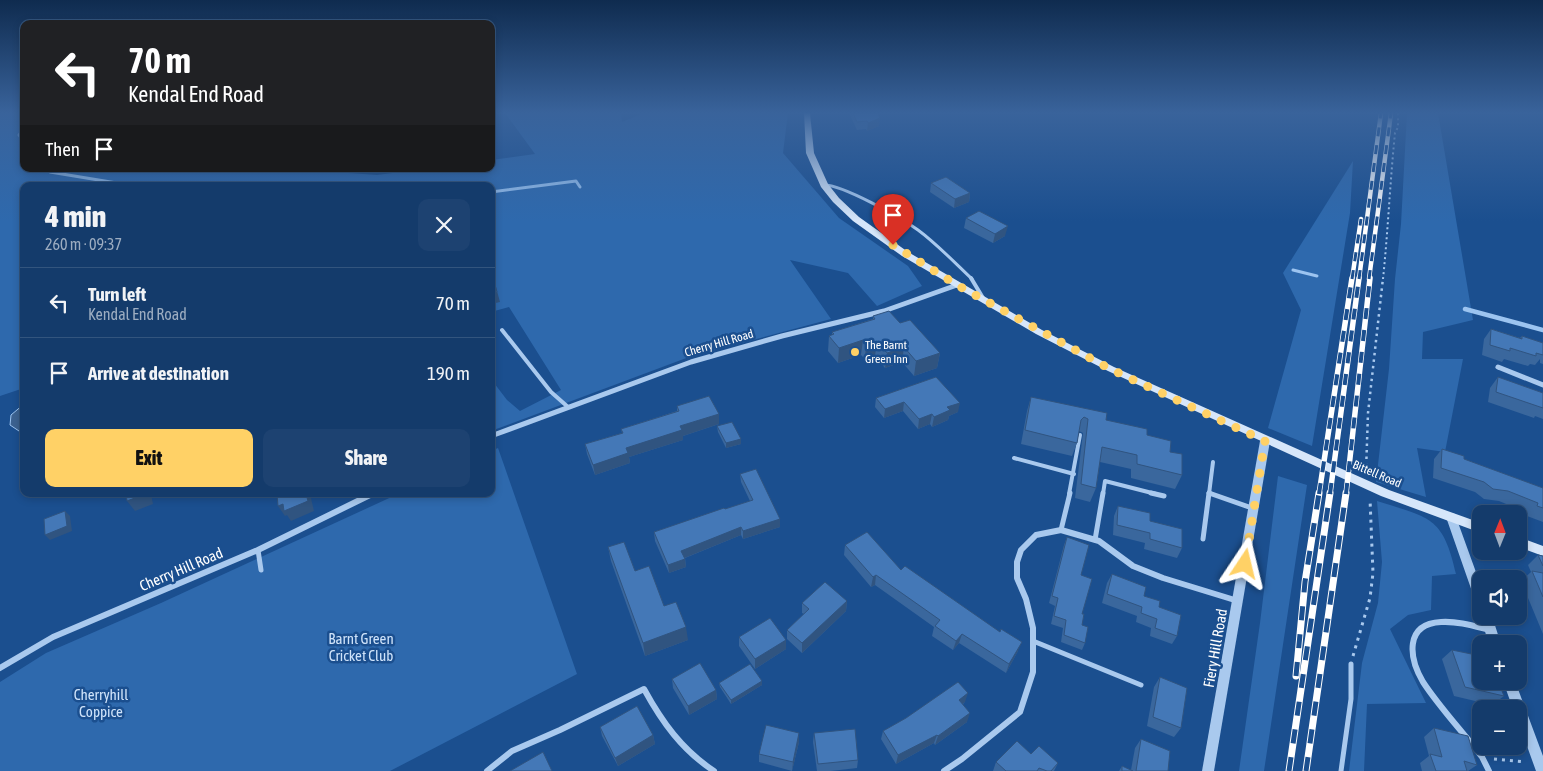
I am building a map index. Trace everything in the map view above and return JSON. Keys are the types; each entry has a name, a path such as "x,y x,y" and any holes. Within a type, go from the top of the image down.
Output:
{"main road":[{"name":"Bittell Road","path":"810,149 824,185 836,200 856,219 905,254 957,285 1110,369 1265,441 1384,493 1472,525"},
{"path":"1528,545 1543,551"}],"street":[{"name":"Cherry Hill Road","path":"495,434 691,362 782,336 884,311 957,285"},
{"path":"1498,367 1543,385"},
{"name":"Fiery Hill Road","path":"1208,771 1265,441"},
{"name":"Cherry Hill Road","path":"0,668 53,637 258,550 366,497"},
{"path":"1451,517 1472,575"},
{"path":"944,771 962,759 1020,712 1033,672 1033,641 1026,599 1017,578 1017,562 1021,550 1036,535 1062,530 1095,540 1133,566 1163,578 1238,601"},
{"path":"1489,771 1482,758 1424,683 1416,670 1411,646 1412,638 1417,632 1425,626 1438,622 1490,630"},
{"path":"1489,625 1492,635"},
{"path":"487,771 498,759 522,744 560,730 644,689 660,719 672,735 696,761 714,771"},
{"path":"1512,690 1541,766"}],"lane":[{"path":"824,185 834,185 854,194 918,230 973,280 984,300"},
{"path":"502,330 551,392 568,407"},
{"path":"1062,530 1080,435"},
{"path":"1014,458 1074,474"},
{"path":"1203,539 1213,462"},
{"path":"1095,540 1105,481 1164,496"},
{"path":"1209,493 1254,509"},
{"path":"258,550 260,570"},
{"path":"1033,641 1142,685"},
{"path":"1341,771 1351,699 1351,664"}],"path":[{"path":"1366,473 1368,413 1389,220 1388,200 1393,149"},
{"path":"1351,664 1370,598 1373,573 1369,496"},
{"path":"1482,758 1541,766"}],"green space":[{"path":"0,149 20,149 20,172 334,172 377,175 400,172 495,172 495,159 535,154 531,149 784,149 783,153 839,218 908,266 922,286 877,306 848,273 790,260 831,319 689,357 495,430 495,384 507,400 520,411 561,390 509,307 495,311 495,182 20,182 20,389 0,396"},
{"path":"1405,149 1444,149 1473,320 1423,332 1422,359 1463,359 1445,452 1417,448 1426,497 1376,482 1389,369"},
{"path":"1353,161 1350,213 1312,446 1268,428 1301,310 1283,273"},
{"name":"Barnt Green Cricket Club","path":"498,448 577,674 390,771 0,771 0,682 46,653 161,603 391,497 495,497 495,449"},
{"path":"1278,476 1307,485 1264,771 1239,771 1260,623"},
{"path":"1377,501 1410,511 1432,522 1446,541 1456,574 1432,576 1431,610 1408,615 1390,629 1426,703 1367,704 1364,771 1349,771 1362,663 1378,603 1382,562"}],"shaded area":[{"path":"20,407 20,432 10,425 11,415"}],"building":[{"path":"946,177 970,193 955,199 931,183"},
{"path":"979,211 1008,226 995,234 966,218"},
{"path":"889,311 900,323 910,320 940,353 916,361 904,347 887,353 877,341 866,344 863,340 839,348 829,336 834,334 832,332 875,319 873,316"},
{"path":"1491,329 1522,339 1522,336 1543,343 1543,355 1536,353 1536,356 1510,348 1510,351 1490,345"},
{"path":"936,377 960,403 947,407 950,410 934,417 932,414 919,419 904,402 885,409 876,398"},
{"path":"1498,377 1543,393 1543,408 1496,392"},
{"path":"709,396 719,414 680,426 682,430 626,448 628,453 593,465 585,444 623,433 621,429 679,411 677,406"},
{"path":"1031,397 1107,413 1106,420 1147,429 1147,435 1171,441 1170,452 1182,454 1182,475 1137,464 1137,455 1102,447 1096,488 1081,484 1088,419 1084,417 1081,420 1077,443 1025,430"},
{"path":"732,422 741,439 726,443 717,426"},
{"path":"1442,449 1543,488 1543,508 1537,506 1538,503 1508,491 1493,489 1484,482 1441,468"},
{"path":"756,469 780,519 743,531 741,527 681,551 685,559 668,565 654,532 753,500 740,474"},
{"path":"126,497 137,497 127,501"},
{"path":"277,497 307,497 308,501 284,511 283,504 278,506"},
{"path":"1118,506 1150,513 1150,521 1182,529 1182,548 1150,539 1150,533 1117,525"},
{"path":"65,511 67,526 45,535 44,519"},
{"path":"867,532 901,570 905,566 1000,632 1001,629 1022,642 1009,664 962,634 956,641 935,626 940,620 876,575 873,577 845,545"},
{"path":"1067,537 1089,545 1081,575 1092,579 1082,614 1084,614 1082,625 1088,627 1085,643 1064,635 1066,620 1054,616 1058,598 1052,596"},
{"path":"624,542 635,571 649,566 664,606 676,602 686,627 643,643 608,547"},
{"path":"1538,555 1543,556 1543,566"},
{"path":"1532,571 1543,573 1543,597"},
{"path":"1112,574 1146,587 1144,596 1160,601 1159,607 1181,615 1177,636 1155,628 1157,619 1141,613 1142,607 1107,594"},
{"path":"825,582 847,601 802,643 787,630 809,609 802,603"},
{"path":"770,618 786,640 755,659 739,637"},
{"path":"1452,650 1472,654 1472,689 1465,687"},
{"path":"700,663 716,690 688,706 672,679"},
{"path":"750,664 762,681 731,700 719,683"},
{"path":"1160,677 1187,688 1181,728 1153,717"},
{"path":"958,682 968,693 959,700 970,713 938,736 898,755 883,731 906,718"},
{"path":"1478,690 1502,690 1504,696"},
{"path":"637,706 653,735 615,758 600,727"},
{"path":"766,725 799,733 793,762 759,754"},
{"path":"1434,728 1468,736 1472,755 1474,755 1477,765 1464,761 1467,771 1436,771 1430,754 1442,757"},
{"path":"855,729 858,760 818,764 814,733"},
{"path":"1141,739 1170,751 1168,771 1136,771"},
{"path":"1017,741 1031,754 1039,746 1058,763 1051,771 1039,768 1037,771 1006,771 996,762"},
{"path":"543,752 552,771 510,771"},
{"path":"1122,766 1133,771 1122,771"}],"waterway":[{"path":"50,172 111,182"},
{"path":"495,191 576,181 580,187"},
{"path":"1293,270 1317,276"},
{"path":"1465,309 1543,330"}],"railway":[{"path":"1359,279 1376,149"},
{"path":"1369,279 1386,149"},
{"path":"1352,279 1361,219"},
{"path":"1319,494 1352,278"},
{"path":"1330,494 1359,278"},
{"path":"1346,494 1370,278"},
{"path":"1296,676 1305,582 1319,493"},
{"path":"1289,771 1330,493"},
{"path":"1306,771 1346,493"}],"place":[{"name":"The Barnt Green Inn","path":"855,352"}],"route":[{"path":"893,245 957,285 1039,332 1110,369 1265,441 1245,564"}],"park label":[{"name":"Cherryhill Coppice","path":"101,702"}]}
